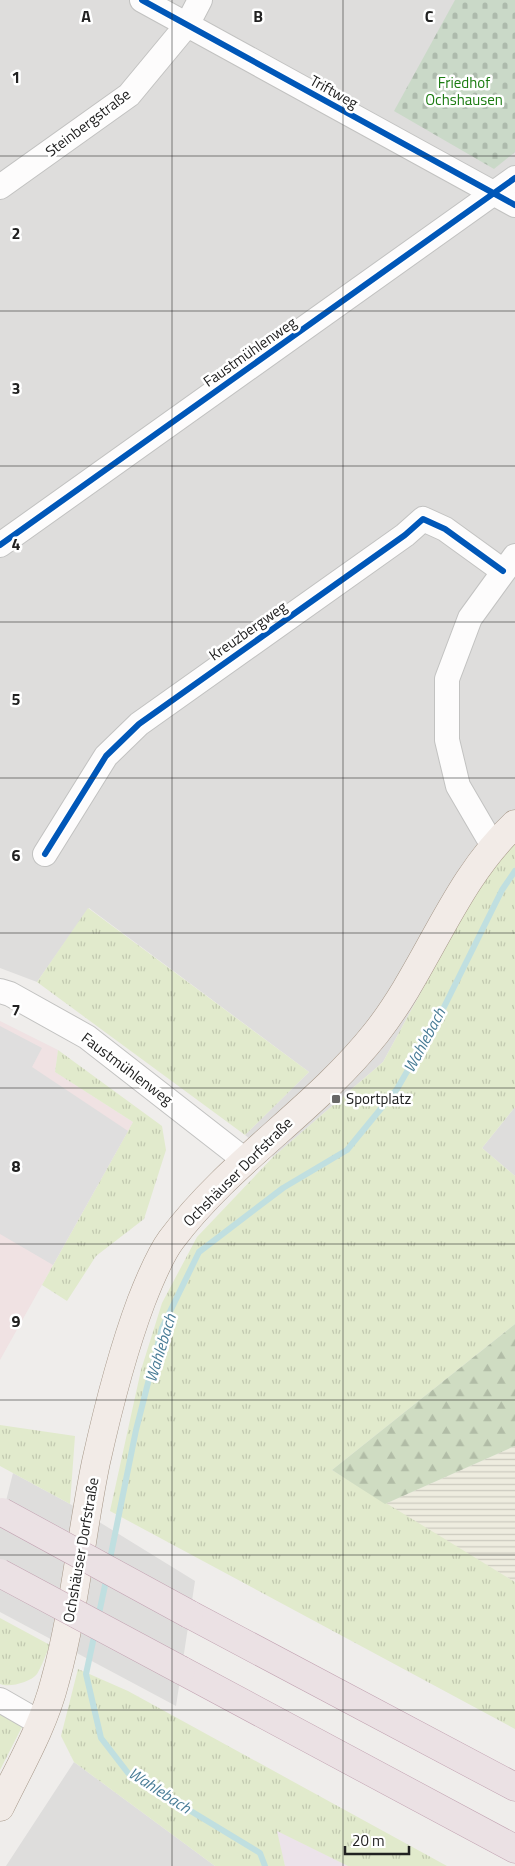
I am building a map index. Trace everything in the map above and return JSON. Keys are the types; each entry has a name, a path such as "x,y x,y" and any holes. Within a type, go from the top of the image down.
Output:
{"highway":[{"path":"1,1512 515,1787"},
{"path":"0,1573 515,1849"}],"main road":[{"name":"Ochshäuser Dorfstraße","path":"0,1807 40,1723 55,1684 101,1443 120,1367 142,1300 170,1242 206,1199 349,1065 376,1033 400,1000 469,879 493,846 515,824"}],"street":[{"name":"Triftweg","path":"142,0 515,205"},
{"name":"Steinbergstraße","path":"0,187 129,95 187,26 200,0"},
{"name":"Faustmühlenweg","path":"0,545 515,178"},
{"name":"Kreuzbergweg","path":"45,854 106,756 139,724 405,535 423,519 509,564"},
{"path":"493,846 458,786 448,740 447,679 470,618 509,564"},
{"name":"Faustmühlenweg","path":"0,991 10,994 87,1037 246,1162"},
{"path":"0,1700 40,1723"}],"shaded area":[{"path":"0,0 515,0 515,841 469,904 383,1062 273,1157 245,1135 309,1072 89,908 37,982 0,968"},
{"path":"0,1021 58,1050 55,1072 133,1122 0,1360"},
{"path":"0,1026 42,1048 32,1067 128,1131 53,1265 0,1234"},
{"path":"515,1107 515,1176 482,1148"},
{"path":"515,1446 515,1582 385,1504"},
{"path":"13,1473 70,1504 195,1581 176,1706 0,1612 0,1525"},
{"path":"74,1762 215,1866 6,1866"},
{"path":"276,1830 348,1866 285,1866"}],"green space":[{"name":"Friedhof Ochshausen","path":"455,0 515,0 515,152 494,169 394,111"},
{"path":"515,841 515,1107 482,1148 515,1176 515,1324 332,1470 515,1582 515,1729 110,1511 141,1370 162,1303 197,1237 273,1157 383,1062 469,904 499,858"},
{"path":"88,908 309,1072 245,1135 37,982"},
{"path":"58,1050 162,1126 166,1150 144,1219 96,1256 67,1301 42,1285 133,1122 55,1072"},
{"path":"515,1324 515,1446 385,1504 332,1470"},
{"path":"0,1425 75,1436 70,1504 0,1466"},
{"path":"0,1618 50,1645 37,1674 25,1682 14,1685 0,1684"},
{"path":"78,1669 128,1691 447,1866 348,1866 277,1831 285,1866 215,1866 74,1762 61,1736"},
{"path":"0,1710 23,1725 0,1770"}],"waterway":[{"name":"Wahlebach","path":"109,1564 136,1430 162,1328 199,1252 283,1188 347,1150 397,1089 444,1007 502,890 515,871"},
{"name":"Wahlebach","path":"98,1618 107,1576"},
{"name":"Wahlebach","path":"95,1632 86,1674 101,1738 128,1773 260,1853 265,1866"}],"cycle path":[{"path":"142,0 515,205"},
{"path":"0,545 515,178"},
{"path":"45,854 106,756 139,724 405,535 423,519 445,529 503,571"}],"place":[{"name":"Sportplatz","path":"336,1099"}]}
